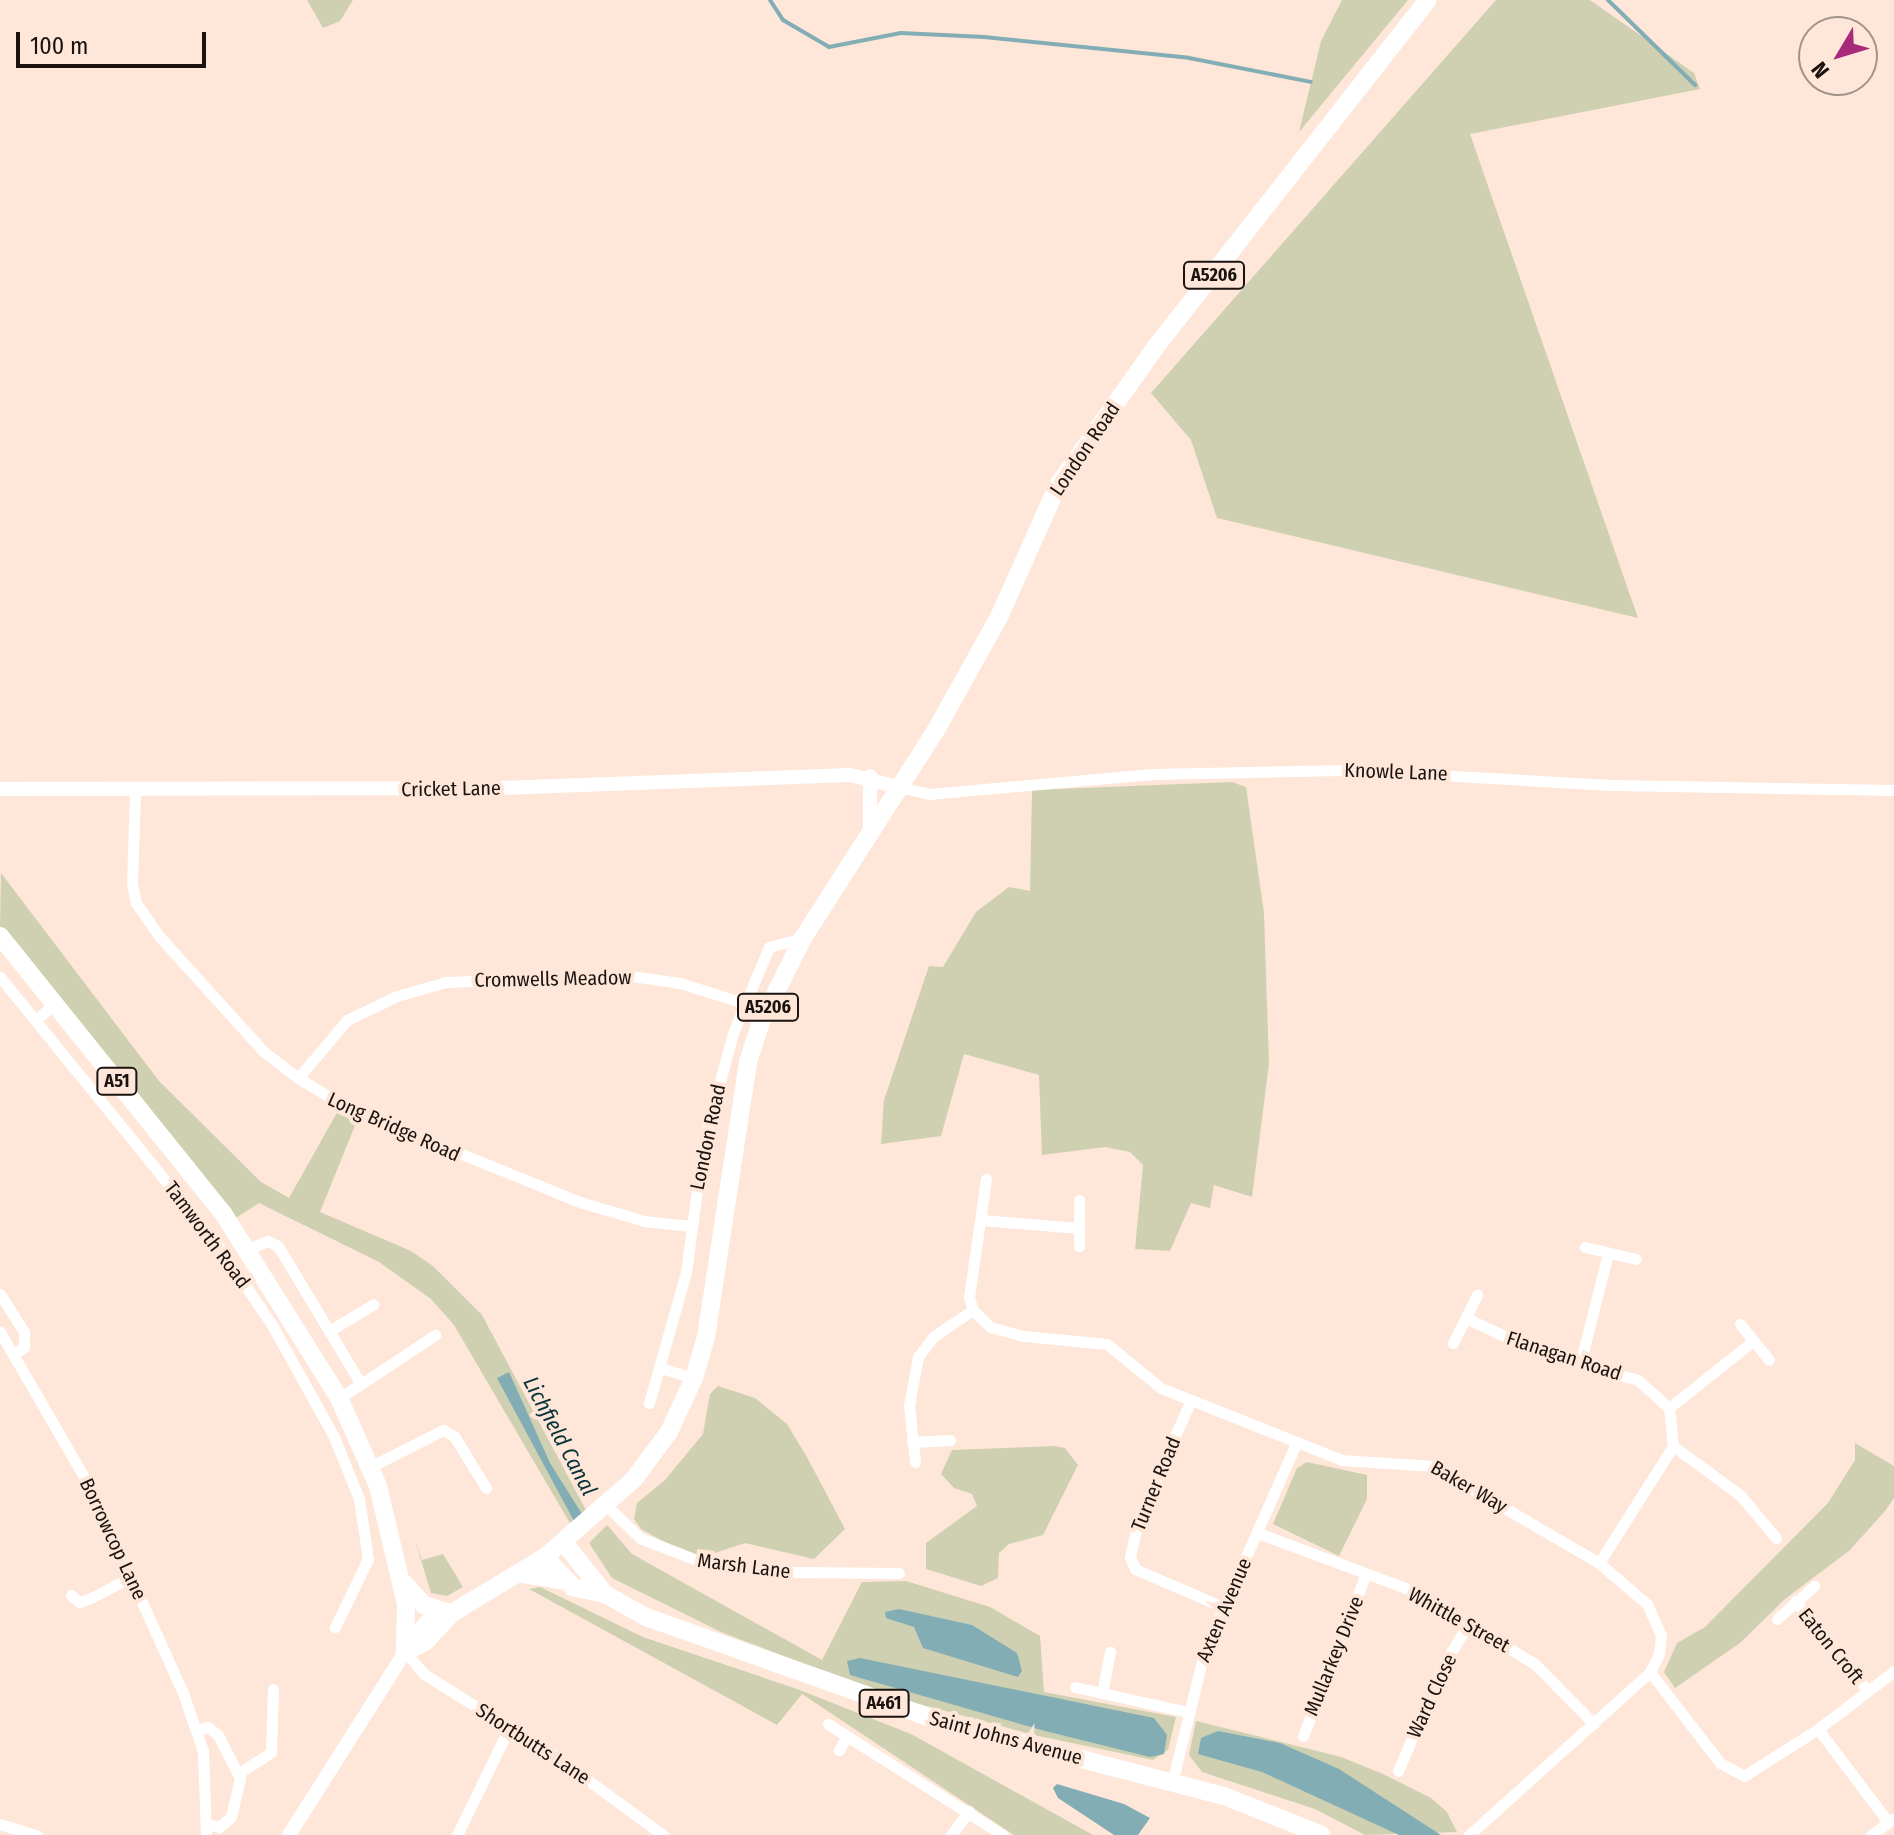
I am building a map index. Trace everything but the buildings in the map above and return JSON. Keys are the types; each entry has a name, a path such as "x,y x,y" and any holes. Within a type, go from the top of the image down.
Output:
{"main road":[{"name":"London Road","path":"405,1652 425,1642 452,1613 545,1557 587,1525 607,1506 669,1432 694,1378 706,1337 748,1062 760,1024 803,938 899,787 999,617 1040,522 1080,454 1158,344 1428,0"},
{"name":"Tamworth Road","path":"0,936 247,1249 339,1398 371,1463 402,1580 405,1652"},
{"name":"Tamworth Road","path":"390,1536 393,1600 405,1652"},
{"name":"Saint Johns Avenue","path":"564,1543 605,1594"},
{"name":"Saint Johns Avenue","path":"545,1557 566,1581 581,1590 605,1594 646,1617 817,1681 951,1725 1224,1796 1322,1835"},
{"path":"518,1573 566,1581"},
{"path":"402,1580 424,1605 452,1613"}],"street":[{"name":"Knowle Lane","path":"899,787 929,794 1152,774 1345,770 1612,785 1894,790"},
{"name":"Cricket Lane","path":"0,789 135,792 870,776 899,787"},
{"path":"870,776 870,831"},
{"name":"Long Bridge Road","path":"135,792 132,883 136,903 158,935 263,1051 298,1078 350,1109 583,1203 644,1221 691,1226"},
{"name":"London Road","path":"649,1403 686,1272 703,1145 744,1003 769,947 803,938"},
{"name":"Cromwells Meadow","path":"298,1078 347,1020 397,996 446,982 625,975 680,983 744,1003"},
{"name":"Tamworth Road","path":"0,977 246,1282 313,1397 348,1470 365,1525 368,1559 335,1627"},
{"path":"36,1020 54,1004"},
{"path":"915,1462 909,1405 918,1357 934,1336 973,1310 969,1297 986,1179"},
{"path":"1079,1200 1079,1246"},
{"path":"981,1220 1079,1228"},
{"name":"Tamworth Road","path":"247,1249 268,1241 278,1246 361,1384"},
{"path":"1585,1247 1636,1259"},
{"path":"1581,1360 1608,1253"},
{"path":"0,1294 24,1332 24,1347 14,1354"},
{"path":"1453,1343 1477,1295"},
{"path":"329,1331 374,1304"},
{"name":"Baker Way","path":"973,1310 990,1327 1006,1332 1107,1344 1146,1379 1296,1444 1352,1462 1423,1462 1599,1563 1647,1604 1659,1625 1659,1654 1650,1672"},
{"name":"Flanagan Road","path":"1466,1318 1520,1345 1581,1360 1638,1380 1669,1408"},
{"path":"1740,1324 1769,1360"},
{"name":"Borrowcop Lane","path":"0,1332 64,1437 131,1577 198,1730 208,1791 206,1830 219,1827 231,1817 239,1773"},
{"path":"339,1398 435,1335"},
{"path":"1599,1563 1673,1446 1669,1408 1753,1341"},
{"path":"661,1368 694,1378"},
{"name":"Turner Road","path":"1191,1400 1139,1517 1130,1557 1135,1569 1221,1606"},
{"path":"348,1470 371,1463 443,1430 454,1436 486,1488"},
{"path":"912,1442 950,1440"},
{"name":"Axten Avenue","path":"1172,1783 1188,1712 1221,1606 1258,1533 1296,1444"},
{"path":"1673,1446 1740,1495 1776,1538"},
{"name":"Marsh Lane","path":"607,1506 640,1538 707,1564 792,1572 899,1573"},
{"name":"Whittle Street","path":"1258,1533 1365,1576 1411,1590 1550,1675 1594,1724"},
{"name":"Mullarkey Drive","path":"1303,1736 1365,1576"},
{"path":"71,1595 79,1602 131,1577"},
{"name":"Eaton Croft","path":"1777,1619 1814,1586"},
{"name":"Eaton Croft","path":"1795,1601 1867,1690"},
{"name":"Ward Close","path":"1398,1771 1443,1665 1469,1623"},
{"path":"289,1835 405,1652"},
{"name":"Shortbutts Lane","path":"405,1652 424,1674 510,1726 663,1835"},
{"path":"1102,1693 1110,1652"},
{"path":"1469,1835 1650,1672 1732,1773 1754,1772 1818,1729 1894,1671"},
{"path":"1075,1687 1188,1712"},
{"path":"198,1730 208,1727 218,1735 239,1773 271,1752 273,1689"},
{"path":"828,1724 1003,1835"},
{"path":"457,1835 510,1726"},
{"path":"1818,1729 1891,1820 1871,1835"},
{"path":"839,1750 847,1736"},
{"path":"951,1835 969,1811"},
{"path":"0,1824 37,1835"}],"green space":[{"path":"307,0 353,0 340,21 323,28"},
{"path":"1342,0 1408,0 1299,132 1321,41"},
{"path":"1496,0 1590,0 1694,73 1700,89 1470,134 1638,618 1217,518 1191,440 1151,393"},
{"path":"1232,782 1246,787 1264,913 1269,1064 1252,1197 1214,1185 1210,1208 1191,1203 1170,1251 1135,1249 1143,1165 1130,1152 1105,1147 1042,1155 1039,1075 964,1054 941,1136 881,1144 884,1100 929,966 943,967 976,912 1009,887 1030,891 1032,790"},
{"path":"1,873 159,1081 261,1182 289,1198 339,1109 358,1118 320,1212 411,1251 433,1266 482,1315 586,1510 571,1525 454,1325 431,1299 379,1262 259,1203 234,1219 0,927"},
{"path":"718,1386 755,1398 787,1424 808,1459 845,1529 814,1559 745,1543 706,1556 688,1555 641,1529 634,1519 637,1503 665,1480 703,1434 710,1394"},
{"path":"1855,1443 1894,1466 1894,1498 1885,1511 1850,1550 1785,1599 1740,1643 1675,1688 1664,1672 1677,1643 1705,1627 1828,1503 1855,1460"},
{"path":"1065,1448 1078,1465 1043,1535 1009,1544 999,1553 998,1578 981,1586 926,1569 926,1543 977,1506 972,1494 954,1488 941,1474 952,1450"},
{"path":"1307,1462 1367,1475 1367,1499 1339,1556 1273,1524 1297,1468"},
{"path":"607,1525 632,1554 822,1660 862,1582 906,1581 990,1607 1040,1636 1044,1692 1176,1717 1168,1750 1153,1760 1034,1735 883,1694 721,1632 612,1578 589,1543"},
{"path":"414,1537 422,1560 443,1554 463,1587 447,1596 431,1593"},
{"path":"540,1587 643,1637 797,1689 911,1734 1093,1835 1014,1835 802,1694 777,1725 529,1589"},
{"path":"1196,1721 1341,1757 1383,1774 1431,1798 1447,1812 1457,1832 1365,1835 1315,1809 1202,1772 1189,1755"}],"water":[{"path":"509,1372 550,1463 582,1514 574,1521 497,1378"},
{"path":"899,1609 972,1625 1017,1653 1022,1671 1018,1677 923,1648 914,1627 886,1618 885,1612"},
{"path":"860,1658 1154,1718 1167,1735 1164,1754 1150,1757 1045,1731 850,1675 847,1661"},
{"path":"1218,1731 1280,1743 1339,1769 1441,1835 1399,1835 1262,1772 1198,1754 1201,1738"},
{"path":"1057,1784 1124,1804 1150,1818 1138,1835 1114,1835 1058,1798 1053,1788"}],"waterway":[{"path":"770,0 783,20 829,47 901,33 984,37 1189,58 1311,82"},
{"path":"1608,0 1695,85"}],"water label":[{"name":"Lichfield Canal","path":"560,1436"}]}
